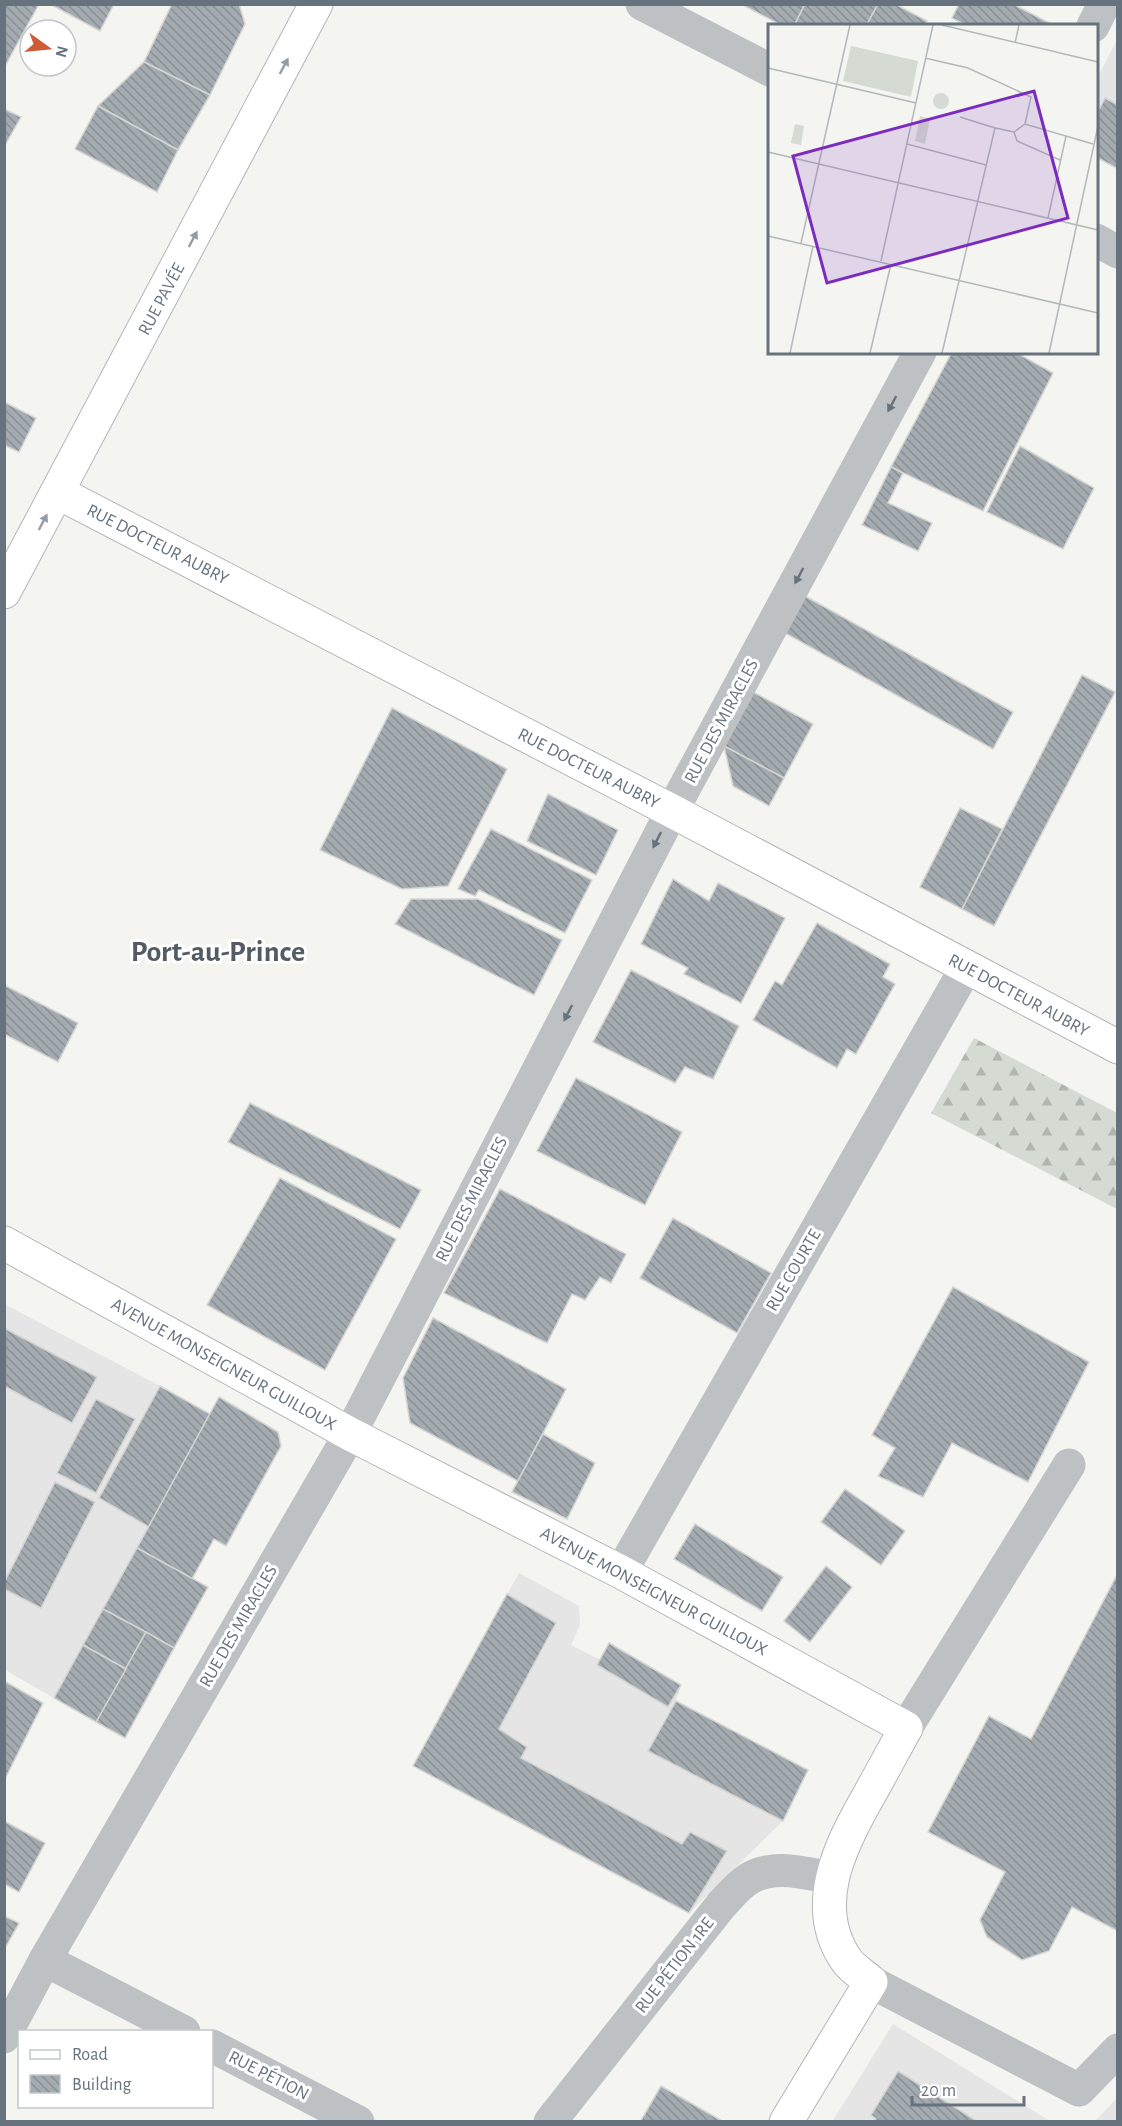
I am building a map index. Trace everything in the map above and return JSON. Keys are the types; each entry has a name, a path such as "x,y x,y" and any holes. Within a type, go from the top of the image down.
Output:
{"street":[{"name":"RUE PAVÉE","path":"9,574 59,493 316,4"},
{"path":"642,4 768,69"},
{"path":"1094,24 1104,4"},
{"path":"1098,241 1118,252"},
{"name":"RUE DES MIRACLES","path":"4,2037 45,1960 350,1434 672,811 919,354"},
{"name":"RUE DOCTEUR AUBRY","path":"59,493 672,811 1118,1047"},
{"name":"RUE COURTE","path":"621,1572 966,968"},
{"name":"AVENUE MONSEIGNEUR GUILLOUX","path":"4,1243 350,1434 621,1572 906,1728"},
{"path":"1069,1465 906,1728 850,1829 838,1855 829,1901 836,1941 848,1962 871,1982 1079,2090 1118,2050"},
{"name":"RUE PÉTION 1RE","path":"550,2121 722,1904 747,1880 766,1871 790,1870 832,1878"},
{"path":"45,1960 182,2030"},
{"path":"786,2121 871,1982"},
{"name":"RUE PÉTION","path":"213,2047 358,2121"}],"shaded area":[{"path":"1117,40 1117,169 1098,158 1098,76"},
{"path":"4,1304 160,1386 99,1498 149,1527 54,1698 5,1670"},
{"path":"519,1573 579,1606 580,1625 571,1645 600,1660 609,1643 681,1685 676,1701 808,1770 783,1821 689,1913 413,1766"},
{"path":"893,2024 1050,2121 832,2122"},
{"path":"1117,2098 1117,2121 1095,2121"}],"green space":[{"path":"974,1038 1117,1113 1117,1209 931,1113"}],"building":[{"path":"4,4 39,4 31,18 18,18 18,42 4,68"},
{"path":"50,4 114,4 100,31"},
{"path":"172,4 239,4 245,24 210,95 144,62"},
{"path":"741,4 805,4 795,24 779,24"},
{"path":"805,4 878,4 867,24 795,24"},
{"path":"878,4 895,4 927,21 925,24 867,24"},
{"path":"959,4 1013,4 1051,24 963,24 952,18"},
{"path":"144,62 210,95 178,150 98,106"},
{"path":"1105,98 1118,105 1118,169 1098,158 1098,112"},
{"path":"98,106 178,150 157,192 75,149"},
{"path":"4,109 21,117 4,147"},
{"path":"951,354 1019,354 1053,373 983,511 891,467"},
{"path":"4,402 36,418 19,452 4,445"},
{"path":"1020,446 1094,488 1063,549 987,512"},
{"path":"891,467 903,473 888,503 932,523 918,551 862,525"},
{"path":"805,596 1013,712 993,749 785,633"},
{"path":"1082,675 1115,692 994,926 962,909"},
{"path":"753,692 813,724 784,778 724,746"},
{"path":"392,708 507,769 448,886 402,889 320,850"},
{"path":"724,746 784,778 769,806 733,786"},
{"path":"548,794 618,830 596,875 527,841"},
{"path":"960,808 1002,829 962,909 920,887"},
{"path":"491,829 592,880 565,933 479,890 475,896 458,889"},
{"path":"673,879 709,901 718,883 785,918 741,1003 684,974 688,968 641,944"},
{"path":"411,899 478,899 562,940 534,995 395,924"},
{"path":"817,923 890,964 883,977 895,984 856,1054 847,1049 837,1068 753,1020 775,981 782,985"},
{"path":"631,970 739,1026 713,1079 685,1067 675,1083 593,1042"},
{"path":"4,985 78,1023 58,1062 4,1034"},
{"path":"576,1078 682,1132 645,1205 537,1151"},
{"path":"250,1103 421,1190 400,1229 228,1142"},
{"path":"280,1178 396,1239 325,1370 207,1305"},
{"path":"500,1189 626,1254 611,1283 600,1277 585,1300 572,1294 547,1343 444,1293"},
{"path":"673,1218 771,1273 737,1333 640,1278"},
{"path":"953,1287 1089,1362 1028,1482 952,1443 923,1497 878,1476 895,1448 872,1435"},
{"path":"433,1318 566,1389 518,1481 410,1423 403,1378"},
{"path":"4,1328 97,1377 72,1423 4,1386"},
{"path":"160,1386 210,1414 149,1527 99,1498"},
{"path":"219,1397 278,1432 281,1446 226,1546 214,1539 192,1579 137,1548"},
{"path":"96,1399 135,1419 96,1493 57,1473"},
{"path":"543,1434 595,1463 567,1519 512,1492"},
{"path":"55,1482 95,1502 41,1608 4,1589 4,1583"},
{"path":"845,1489 905,1531 881,1565 821,1522"},
{"path":"695,1524 783,1577 762,1611 674,1559"},
{"path":"137,1548 208,1587 174,1648 103,1609"},
{"path":"826,1566 852,1587 810,1642 784,1621"},
{"path":"1118,1573 1118,1931 1072,1907 1049,1951 1022,1960 987,1937 980,1920 1005,1872 928,1832 989,1716 1031,1739"},
{"path":"507,1594 556,1623 499,1729 527,1747 521,1758 682,1844 690,1832 727,1851 689,1913 413,1766"},
{"path":"103,1609 146,1632 126,1669 83,1645"},
{"path":"146,1632 174,1648 125,1738 96,1722"},
{"path":"609,1643 681,1685 668,1707 597,1665"},
{"path":"83,1645 126,1669 96,1722 54,1698"},
{"path":"4,1681 43,1703 4,1781"},
{"path":"676,1701 808,1770 783,1821 648,1751"},
{"path":"4,1821 45,1843 19,1892 4,1884"},
{"path":"4,1916 19,1923 4,1950"},
{"path":"898,2071 978,2122 874,2122 876,2119 871,2115"},
{"path":"661,2086 724,2122 640,2122"}],"district":[{"name":"Port-au-Prince","path":"218,951"}]}
